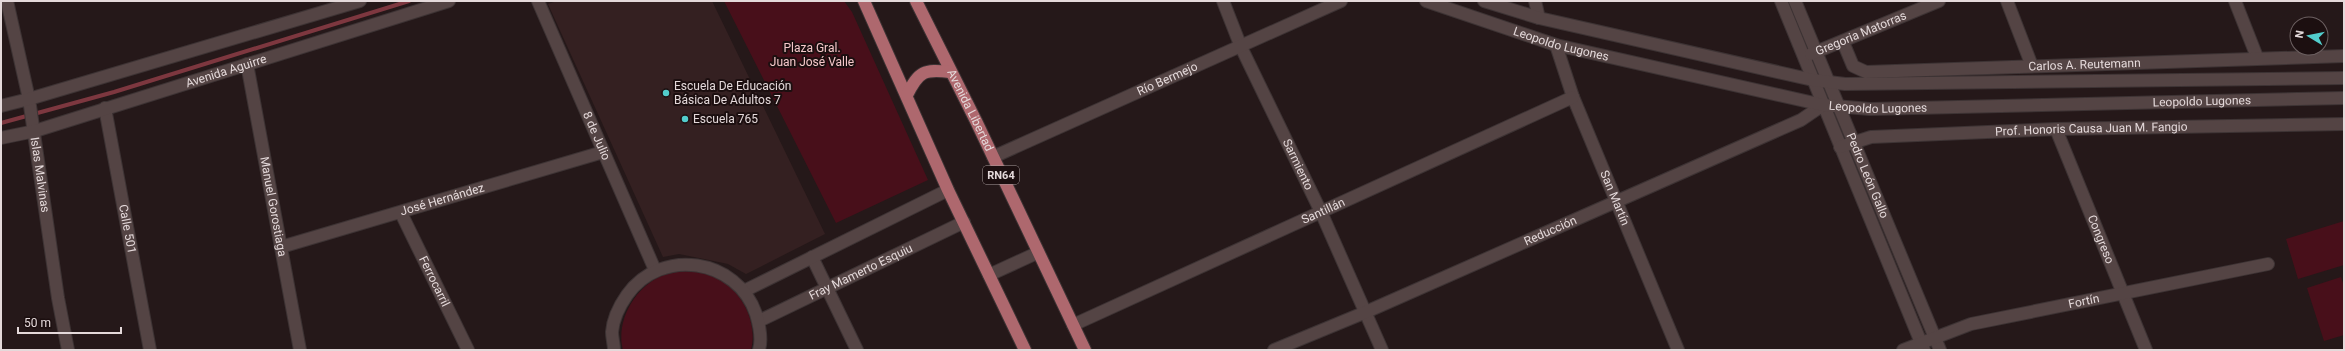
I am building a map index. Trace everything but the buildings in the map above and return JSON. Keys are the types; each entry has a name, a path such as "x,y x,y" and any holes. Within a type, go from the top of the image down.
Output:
{"main road":[{"path":"856,1 876,30"},
{"path":"864,1 948,190 1025,350"},
{"name":"Avenida Libertad","path":"916,1 993,157 1037,253 1085,350"},
{"path":"907,95 916,78 924,72 932,70 950,72"}],"street":[{"name":"Islas Malvinas","path":"8,1 30,103 58,298 68,350"},
{"path":"1,106 30,103 360,1"},
{"name":"Avenida Aguirre","path":"1,138 34,127 105,108 449,1"},
{"name":"8 de Julio","path":"538,1 655,270"},
{"name":"Sarmiento","path":"1223,1 1241,47 1321,212 1382,350"},
{"name":"Río Bermejo","path":"993,157 1341,1"},
{"name":"Leopoldo Lugones","path":"1426,1 1556,45 1823,105 1870,109 2344,98"},
{"name":"Leopoldo Lugones","path":"1484,1 1539,18 1813,80 1829,82 1871,85 2344,78"},
{"path":"1534,1 1539,18"},
{"name":"Pedro León Gallo","path":"1781,1 1922,346"},
{"name":"Pedro León Gallo","path":"1795,1 1940,350"},
{"name":"Gregoria Matorras","path":"1804,57 1939,1"},
{"path":"2008,1 2032,66"},
{"path":"2235,1 2257,57"},
{"name":"Carlos A. Reutemann","path":"1843,42 1853,66 1866,72 2257,57 2344,56"},
{"name":"San Martín","path":"1556,45 1573,97 1678,350"},
{"name":"Manuel Gorostiaga","path":"247,64 300,350"},
{"name":"Santillán","path":"1073,325 1573,97"},
{"name":"Reducción","path":"1274,350 1366,312 1801,120 1823,105"},
{"name":"Calle 501","path":"105,108 150,350"},
{"name":"Prof. Honoris Causa Juan M. Fangio","path":"1840,147 1854,141 1871,137 2056,129 2344,124"},
{"name":"Congreso","path":"2056,129 2146,350"},
{"name":"José Hernández","path":"280,247 401,213 603,152"},
{"path":"744,291 948,190"},
{"name":"Ferrocarril","path":"401,213 468,350"},
{"name":"Fray Mamerto Esquiu","path":"758,322 964,222"},
{"path":"989,275 1037,253"},
{"path":"812,257 857,350"},
{"path":"614,350 612,331 619,306 634,285 655,270 679,264 703,265 726,274 744,291 753,305 758,322 759,350"},
{"name":"Fortín","path":"1903,350 1922,346 1935,337 1971,324 2268,264"}],"shaded area":[{"name":"Escuela 765","path":"557,1 712,1 825,234 746,274 728,264 709,260 679,254 663,257 548,4"}],"green space":[{"name":"Plaza Gral. Juan José Valle","path":"724,1 844,1 852,12 928,180 836,223"},
{"path":"2344,221 2344,265 2298,279 2286,239"},
{"path":"685,270 707,274 718,279 728,285 737,294 744,304 752,326 753,338 751,350 623,350 621,339 622,327 630,305 637,295 654,280 664,275"},
{"path":"2341,277 2344,286 2344,335 2324,341 2307,288"}],"waterway":[{"path":"1,123 114,92 409,1"}],"place":[{"name":"Escuela De Educación Básica De Adultos 7","path":"666,93"},
{"name":"Escuela 765","path":"685,119"}]}
